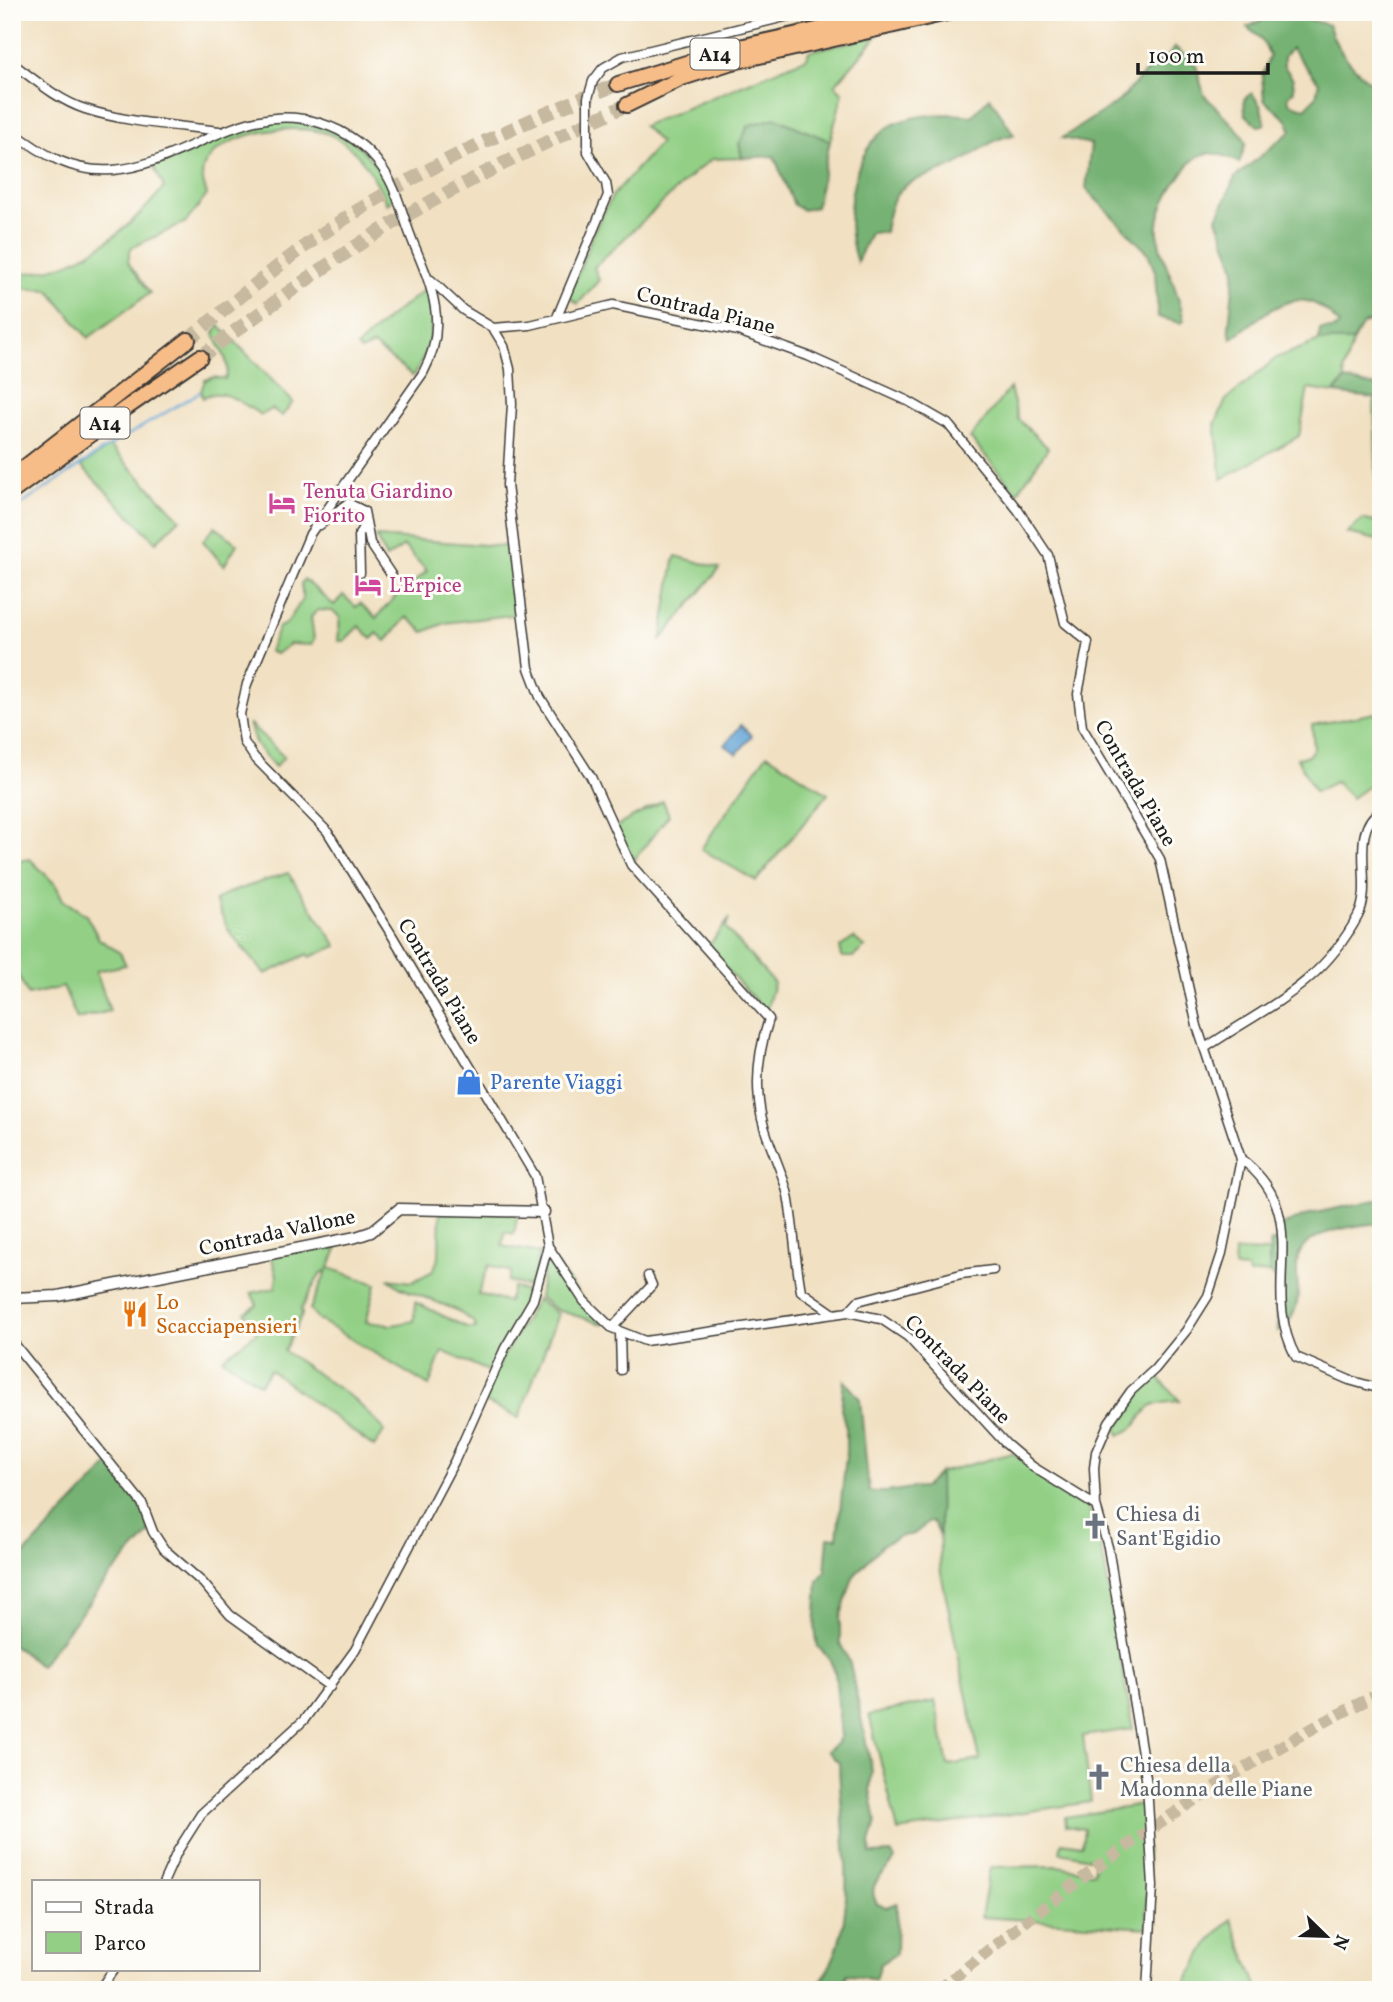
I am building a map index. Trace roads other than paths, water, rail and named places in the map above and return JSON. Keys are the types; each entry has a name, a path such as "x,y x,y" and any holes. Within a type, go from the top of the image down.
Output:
{"highway":[{"name":"A14","path":"627,105 682,78 898,12"},
{"name":"A14","path":"618,84 735,48 951,12"},
{"name":"A14","path":"12,477 188,340"},
{"name":"A14","path":"12,492 75,444 200,357"}],"street":[{"path":"557,317 608,195 606,183 588,152 588,98 598,73 622,57 793,15 822,12"},
{"path":"12,63 46,88 84,109 125,118 222,131"},
{"name":"Contrada Piane","path":"12,131 45,157 61,163 113,170 155,160 250,121 282,117 311,120 349,136 376,160 389,178 429,278 438,319 435,342 426,367 310,534 242,700 241,729 244,742 254,757 327,831 535,1176 544,1212 548,1246 584,1301 612,1328 645,1341 848,1312 881,1319 908,1337 1006,1444 1033,1466 1096,1506"},
{"name":"Contrada Piane","path":"429,278 463,310 493,328 530,325 613,305 738,331 808,356 908,401 948,424 968,445 1048,555 1065,623 1088,642 1078,694 1082,727 1160,859 1205,1048 1241,1160 1222,1252 1208,1296 1186,1331 1131,1391 1109,1422 1096,1452 1096,1506 1108,1547 1147,1784 1153,1878 1147,1990"},
{"path":"493,328 504,346 510,369 512,404 507,485 528,668 540,698 591,777 631,865 769,1019 760,1046 757,1075 762,1119 787,1191 797,1243 801,1291 834,1314"},
{"path":"310,534 348,503 364,511 370,543 392,576"},
{"path":"359,573 359,536 365,522"},
{"path":"1205,1048 1280,1003 1317,970 1344,940 1365,899 1364,834 1370,818 1381,810"},
{"path":"1241,1160 1257,1172 1277,1200 1282,1228 1280,1292 1284,1325 1296,1357 1349,1380 1381,1389"},
{"name":"Contrada Vallone","path":"12,1298 58,1296 356,1237 371,1232 399,1209 544,1212"},
{"path":"164,1880 177,1852 201,1814 282,1741 330,1687 375,1615 405,1550 455,1460 505,1348 534,1300 548,1246"},
{"path":"848,1312 858,1301 961,1273 993,1270"},
{"path":"612,1328 652,1285 648,1276"},
{"path":"620,1332 621,1370"},
{"path":"12,1341 142,1503 153,1532 164,1549 203,1583 230,1615 330,1687"},
{"path":"99,1990 113,1970"}],"water":[{"path":"741,725 752,736 737,754 725,745"}],"waterway":[{"path":"12,511 103,450 200,392"}],"tunnel":[{"path":"188,340 307,245 381,196 481,144 618,84"},
{"path":"200,357 327,265 407,215 516,157 627,105"},
{"path":"939,1990 1097,1868 1207,1792 1264,1756 1381,1693"}],"place":[{"name":"Tenuta Giardino Fiorito","path":"282,503"},
{"name":"L'Erpice","path":"368,585"},
{"name":"Parente Viaggi","path":"469,1082"},
{"name":"Lo Scacciapensieri","path":"135,1314"},
{"name":"Chiesa di Sant'Egidio","path":"1095,1526"},
{"name":"Chiesa della Madonna delle Piane","path":"1099,1777"}]}
